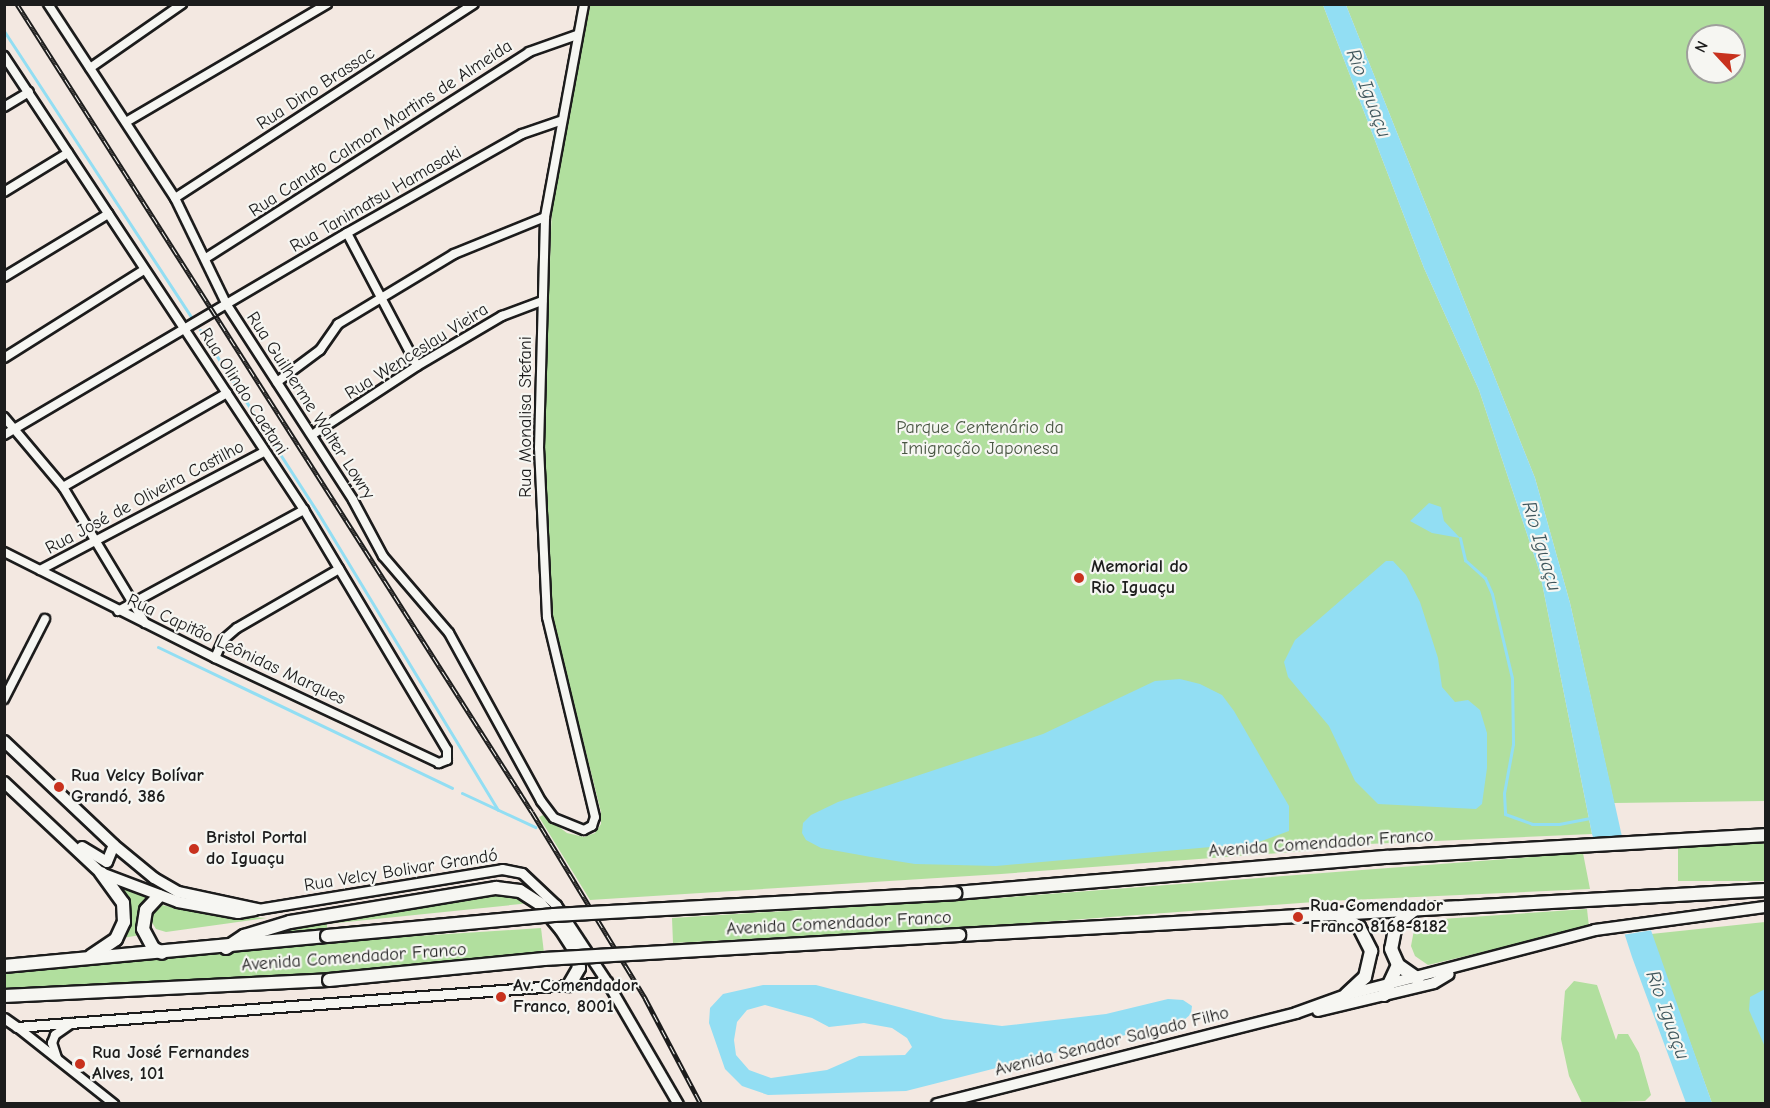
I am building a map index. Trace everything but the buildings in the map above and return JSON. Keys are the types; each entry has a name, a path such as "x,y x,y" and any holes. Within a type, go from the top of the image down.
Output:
{"highway":[{"name":"Avenida Comendador Franco","path":"4,966 226,948 327,936 554,915 955,893 1226,869 1672,838 1766,835"},
{"path":"84,959 106,949 116,939 124,922 123,903 101,873"},
{"path":"226,948 244,936 290,922 496,888 520,891 540,904 561,929 576,952 579,968 569,985"},
{"name":"Avenida Comendador Franco","path":"4,996 329,980 544,960 1327,913 1593,902 1766,890"},
{"path":"159,896 146,909 143,929 153,948 162,953"},
{"path":"1416,909 1401,918 1392,932 1391,949 1398,965 1418,979"},
{"path":"1327,913 1352,921 1365,934 1371,951 1365,977 1346,995"},
{"path":"1384,995 1398,965"}],"main road":[{"name":"Rua Velcy Bolivar Grandó","path":"4,741 114,845 178,892 258,909"},
{"name":"Rua Velcy Bolivar Grandó","path":"4,782 101,873 159,896 238,913 258,909"},
{"path":"53,826 104,862 112,857 114,845"},
{"name":"Avenida Senador Salgado Filho","path":"937,1104 1296,1012 1346,995 1418,979 1595,930 1677,917 1766,907"},
{"name":"Avenida Senador Salgado Filho","path":"1296,1012 1314,1012 1434,983 1462,966"}],"street":[{"path":"90,68 182,4"},
{"path":"126,122 327,4"},
{"name":"Rua Dino Brassac","path":"175,198 474,4"},
{"name":"Rua Monalisa Stefani","path":"554,818 572,828 584,830 592,826 595,816 547,617 539,448 545,217 560,121 584,4"},
{"name":"Rua Guilherme Walter Lowry","path":"52,6 175,198 227,305 353,500 383,556 448,633 541,801 554,818"},
{"name":"Rua Canuto Calmon Martins de Almeida","path":"206,258 529,52 577,35"},
{"name":"Rua Olindo Caetani","path":"4,56 304,510 447,750"},
{"path":"4,107 29,92"},
{"name":"Rua Tanimatsu Hamasaki","path":"4,435 347,233 522,134 560,121"},
{"path":"4,192 68,153"},
{"path":"4,277 108,214"},
{"path":"277,382 320,350 338,324 454,254 545,217"},
{"path":"347,233 383,297 417,366"},
{"path":"4,358 144,270"},
{"name":"Rua Wenceslau Vieira","path":"312,435 417,366 502,316 542,301"},
{"path":"63,487 227,393"},
{"path":"4,417 63,487 146,624"},
{"name":"Rua José de Oliveira Castilho","path":"40,570 264,452"},
{"path":"118,611 304,510"},
{"name":"Rua Capitão Leônidas Marques","path":"4,552 118,611 439,763 447,760 447,750"},
{"path":"215,658 223,640 237,628 339,569"},
{"path":"4,699 45,619"},
{"name":"Rua Velcy Bolivar Grandó","path":"258,909 502,869 522,873 549,897 607,982 678,1104"},
{"path":"585,984 597,968"},
{"path":"17,1028 607,982"},
{"path":"4,1018 114,1104"},
{"path":"57,1059 53,1050 55,1035 72,1023"}],"green space":[{"name":"Parque Centenário da Imigração Japonesa","path":"590,5 1323,5 1424,268 1479,390 1540,573 1592,834 1323,846 1305,851 1001,874 590,900 539,817 543,815 567,833 584,837 595,833 601,824 601,812 550,609 544,432 552,205"},
{"path":"1346,5 1765,5 1765,801 1614,803 1570,603 1535,478"},
{"path":"1678,844 1765,844 1765,881 1678,881"},
{"path":"1583,853 1590,889 1328,901 960,928 673,943 672,918 997,898"},
{"path":"119,883 152,896 139,914 141,935 122,938 128,903"},
{"path":"513,891 531,903 327,924 327,929 274,935 272,932"},
{"path":"162,905 208,915 267,918 166,932 156,929 151,921 153,911"},
{"path":"1587,909 1589,927 1428,965 1415,956 1411,946 1414,930 1427,920"},
{"path":"1765,922 1765,1103 1712,1103 1651,934"},
{"path":"541,928 544,953 412,969 5,989 4,973 325,942"},
{"path":"1574,981 1597,985 1616,1040 1618,1034 1628,1034 1639,1053 1651,1095 1645,1101 1582,1103 1569,1076 1561,1039 1565,991"}],"water":[{"name":"Rio Iguaçu","path":"1323,5 1346,5 1535,478 1570,603 1629,868 1712,1103 1686,1103 1632,957 1592,834 1540,573 1479,390 1424,268"},
{"path":"1429,503 1441,507 1444,521 1460,538 1432,533 1410,521"},
{"path":"1386,561 1393,561 1406,575 1420,602 1438,658 1442,687 1455,702 1468,700 1480,710 1487,733 1487,768 1482,804 1476,809 1378,804 1355,781 1329,726 1288,677 1284,662 1295,640"},
{"path":"1180,679 1200,684 1222,695 1234,711 1289,806 1289,831 1256,843 996,866 915,864 871,857 821,848 806,840 802,833 803,823 811,815 838,802 1043,734 1155,681"},
{"path":"763,985 816,985 944,1019 1002,1026 1106,1014 1168,999 1183,1000 1192,1006 1191,1014 1184,1020 906,1091 768,1095 742,1086 725,1069 709,1023 710,1008 723,994","holes":["765,1005 812,1018 829,1027 864,1023 892,1028 907,1038 912,1047 905,1055 859,1056 827,1070 771,1078 749,1070 736,1055 734,1040 737,1022 747,1010"]},
{"path":"1765,989 1765,1047 1749,1010 1750,997"}],"pier":[{"path":"1626,842 1653,930 1622,935 1592,844"}],"waterway":[{"path":"4,31 191,317"},
{"path":"200,330 318,513 498,810"},
{"path":"1460,538 1465,560 1485,578 1492,594 1512,678 1513,744 1504,793 1505,814 1532,824 1559,824 1591,818"},
{"path":"158,647 452,788"},
{"path":"462,793 535,827"}],"railway":[{"path":"17,4 532,812 645,998 701,1104"}],"place":[{"name":"Memorial do Rio Iguaçu","path":"1079,578"},
{"name":"Rua Velcy Bolívar Grandó, 386","path":"59,787"},
{"name":"Bristol Portal do Iguaçu","path":"194,849"},
{"name":"Rua Comendador Franco 8168-8182","path":"1298,917"},
{"name":"Av. Comendador Franco, 8001","path":"501,997"},
{"name":"Rua José Fernandes Alves, 101","path":"80,1064"}]}
